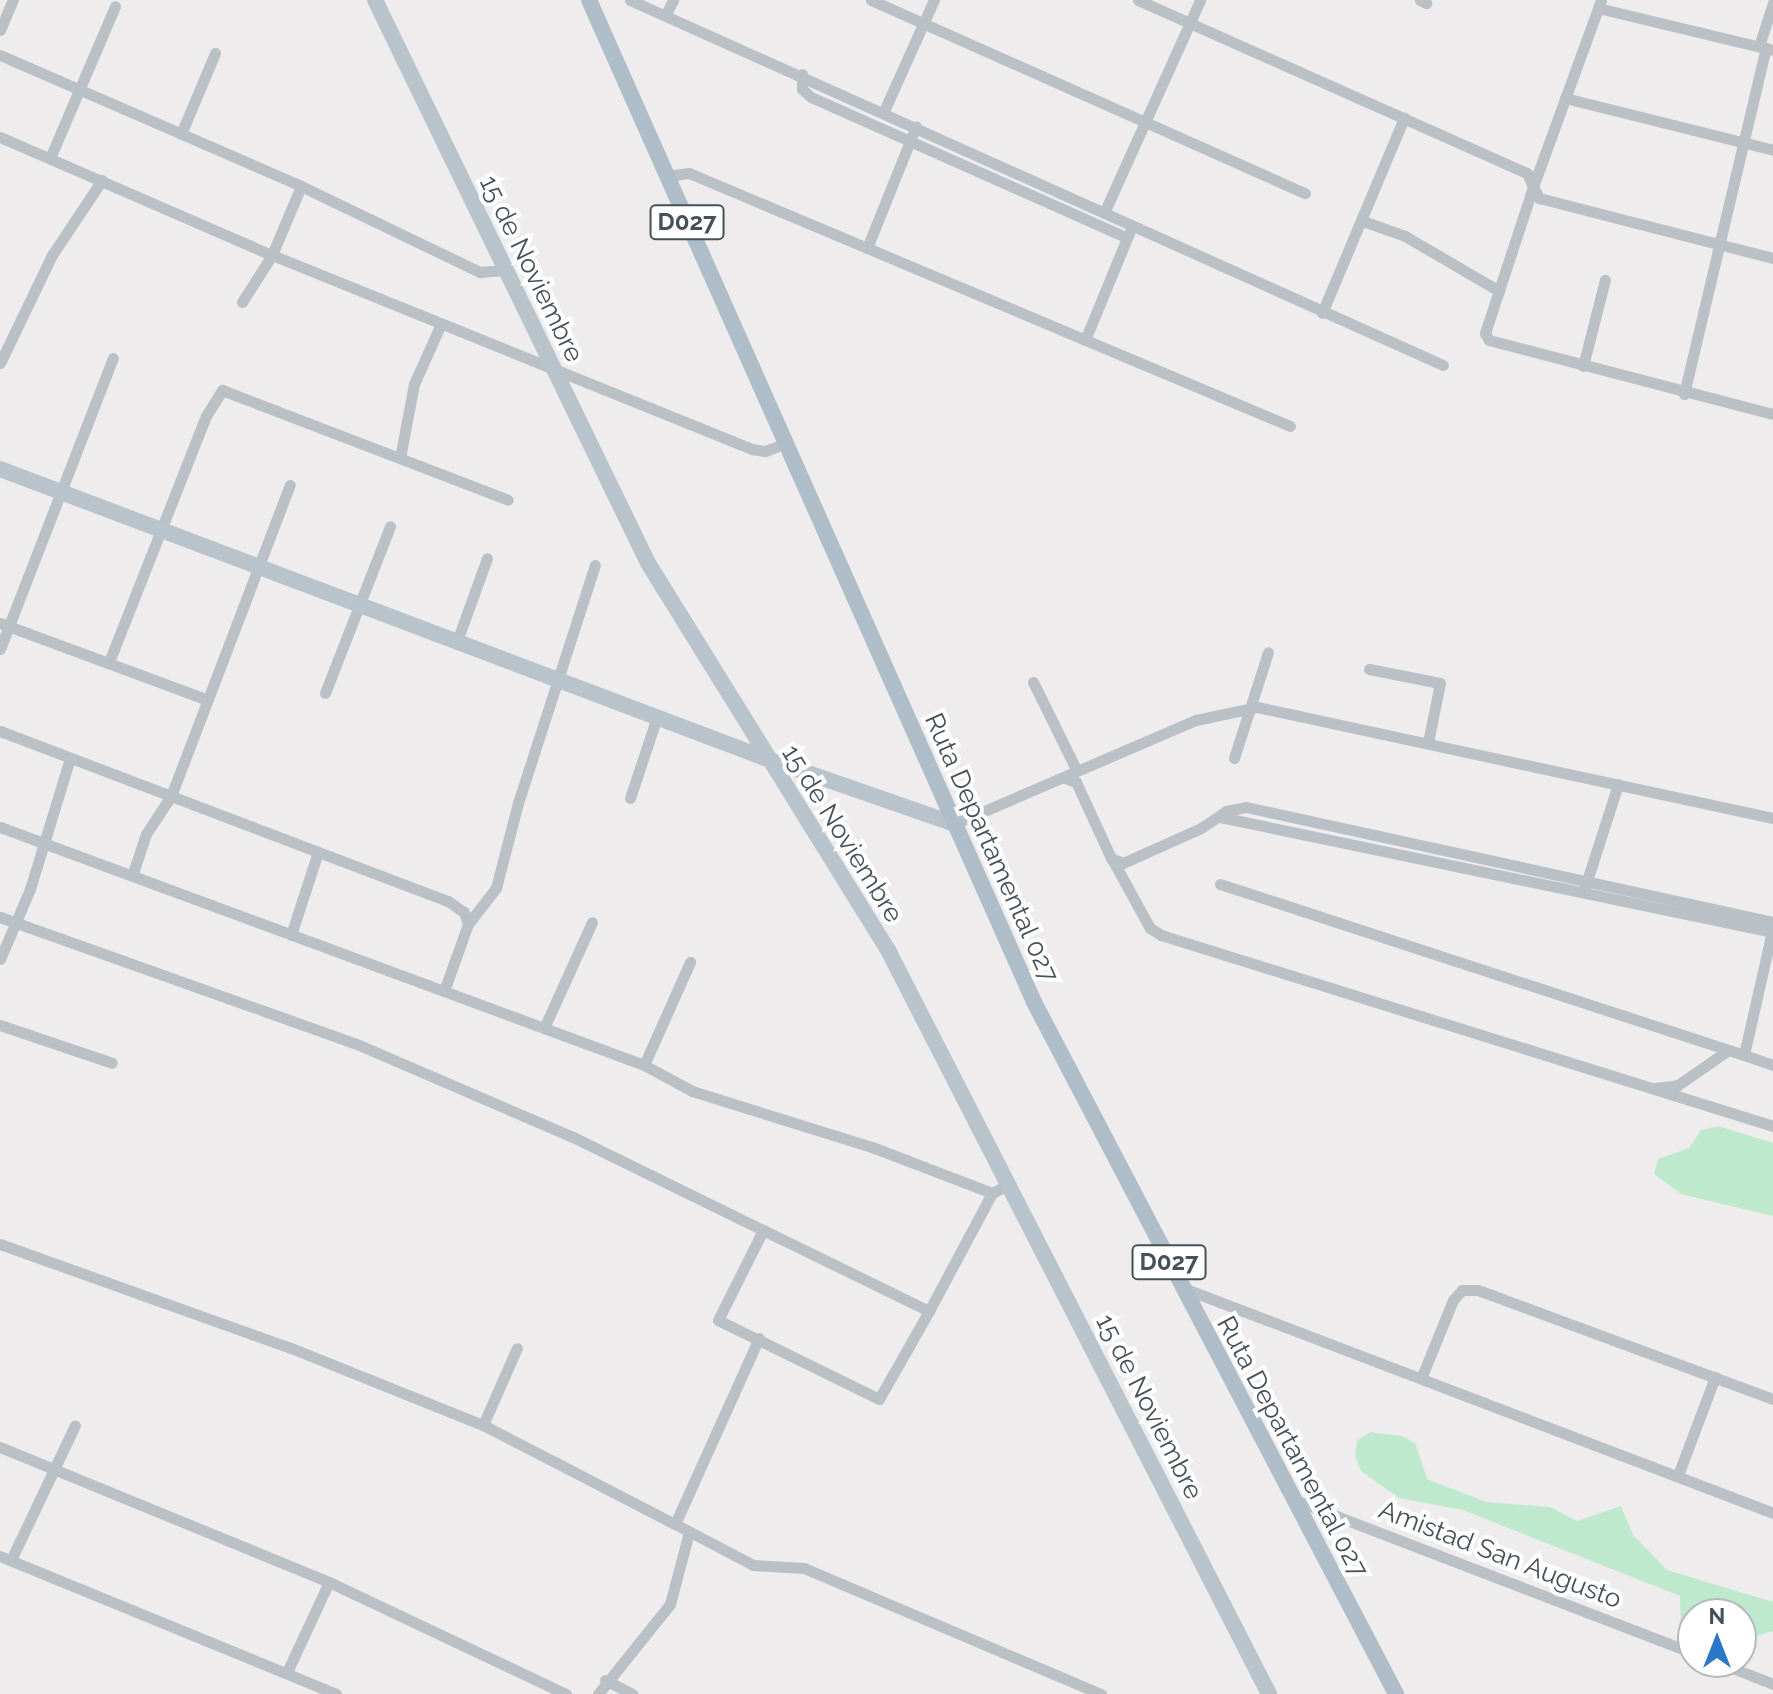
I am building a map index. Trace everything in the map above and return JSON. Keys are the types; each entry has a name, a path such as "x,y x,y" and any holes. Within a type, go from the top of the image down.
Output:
{"main road":[{"name":"Ruta Departamental 027","path":"589,0 1034,1002 1396,1694"}],"street":[{"path":"0,30 13,0"},
{"name":"15 de Noviembre","path":"375,0 648,563 765,758 889,952 1269,1694"},
{"path":"630,0 802,74 1322,313 1443,365"},
{"path":"666,14 673,0"},
{"path":"871,0 1305,193"},
{"path":"884,111 934,0"},
{"path":"1138,0 1527,173 1539,198 1773,258"},
{"path":"1104,213 1200,0"},
{"path":"1684,394 1766,48 1773,3"},
{"path":"1766,48 1600,4 1533,187 1485,333 1489,340 1684,394 1773,414"},
{"path":"50,158 115,6"},
{"path":"181,134 215,53"},
{"path":"0,55 301,186 480,272 504,270"},
{"path":"802,74 802,89 811,97 1127,238"},
{"path":"1565,98 1773,150"},
{"path":"1322,313 1404,118"},
{"path":"867,248 916,126"},
{"path":"0,137 272,255 752,449 765,451 784,444"},
{"path":"667,176 689,173 1290,426"},
{"path":"0,363 52,255 102,180"},
{"path":"242,302 272,255 301,186"},
{"path":"1363,221 1405,236 1499,291"},
{"path":"1085,340 1132,226"},
{"path":"1583,366 1605,280"},
{"path":"400,458 414,384 441,324"},
{"path":"0,649 5,625 62,492 113,358"},
{"path":"109,662 161,529 222,390 508,500"},
{"path":"0,469 765,758 954,824 1196,720 1252,708 1428,742 1773,818"},
{"path":"132,876 146,834 171,796 205,699 290,485"},
{"path":"325,693 390,526"},
{"path":"457,641 487,558"},
{"path":"444,991 468,924 496,888 556,679 595,565"},
{"path":"5,625 205,699"},
{"path":"1234,758 1268,652"},
{"path":"1369,669 1440,683 1428,742"},
{"path":"1033,682 1077,771"},
{"path":"630,798 657,717"},
{"path":"0,731 448,901 464,912 468,924"},
{"path":"0,959 70,758"},
{"path":"1063,777 1076,782 1111,858 1150,928 1161,935 1773,1126"},
{"path":"1585,886 1618,784"},
{"path":"1111,858 1131,862 1216,818 1237,817 1585,886 1773,928 1744,1055"},
{"path":"0,827 644,1065 692,1091 872,1147 992,1193"},
{"path":"291,935 318,852"},
{"path":"1220,884 1773,1065"},
{"path":"0,917 359,1045 573,1137 929,1311"},
{"path":"544,1028 592,922"},
{"path":"644,1065 690,962"},
{"path":"0,1025 112,1063"},
{"path":"1642,1086 1678,1085 1727,1051"},
{"path":"763,1230 718,1320 879,1399 992,1193 1008,1185"},
{"path":"0,1244 291,1348 483,1425 753,1565 804,1568 1101,1694"},
{"path":"1182,1288 1422,1376 1773,1513"},
{"path":"1422,1376 1453,1300 1462,1290 1478,1290 1773,1399"},
{"path":"675,1524 759,1338"},
{"path":"483,1425 517,1348"},
{"path":"1678,1475 1715,1377"},
{"path":"75,1425 56,1469 6,1558 336,1694"},
{"path":"0,1447 329,1582 566,1694"},
{"name":"Amistad San Augusto","path":"1291,1498 1677,1647"},
{"path":"598,1694 605,1680 670,1604 689,1532"},
{"path":"287,1672 329,1582"},
{"path":"605,1680 633,1694"}],"green space":[{"path":"1718,1126 1773,1143 1773,1216 1681,1194 1654,1174 1658,1159 1689,1148 1701,1130"},
{"path":"1370,1432 1402,1436 1415,1443 1427,1479 1486,1502 1550,1507 1577,1521 1621,1506 1633,1535 1667,1570 1773,1602 1773,1631 1757,1636 1757,1598 1680,1598 1463,1510 1399,1498 1361,1471 1355,1456 1357,1441"}]}
